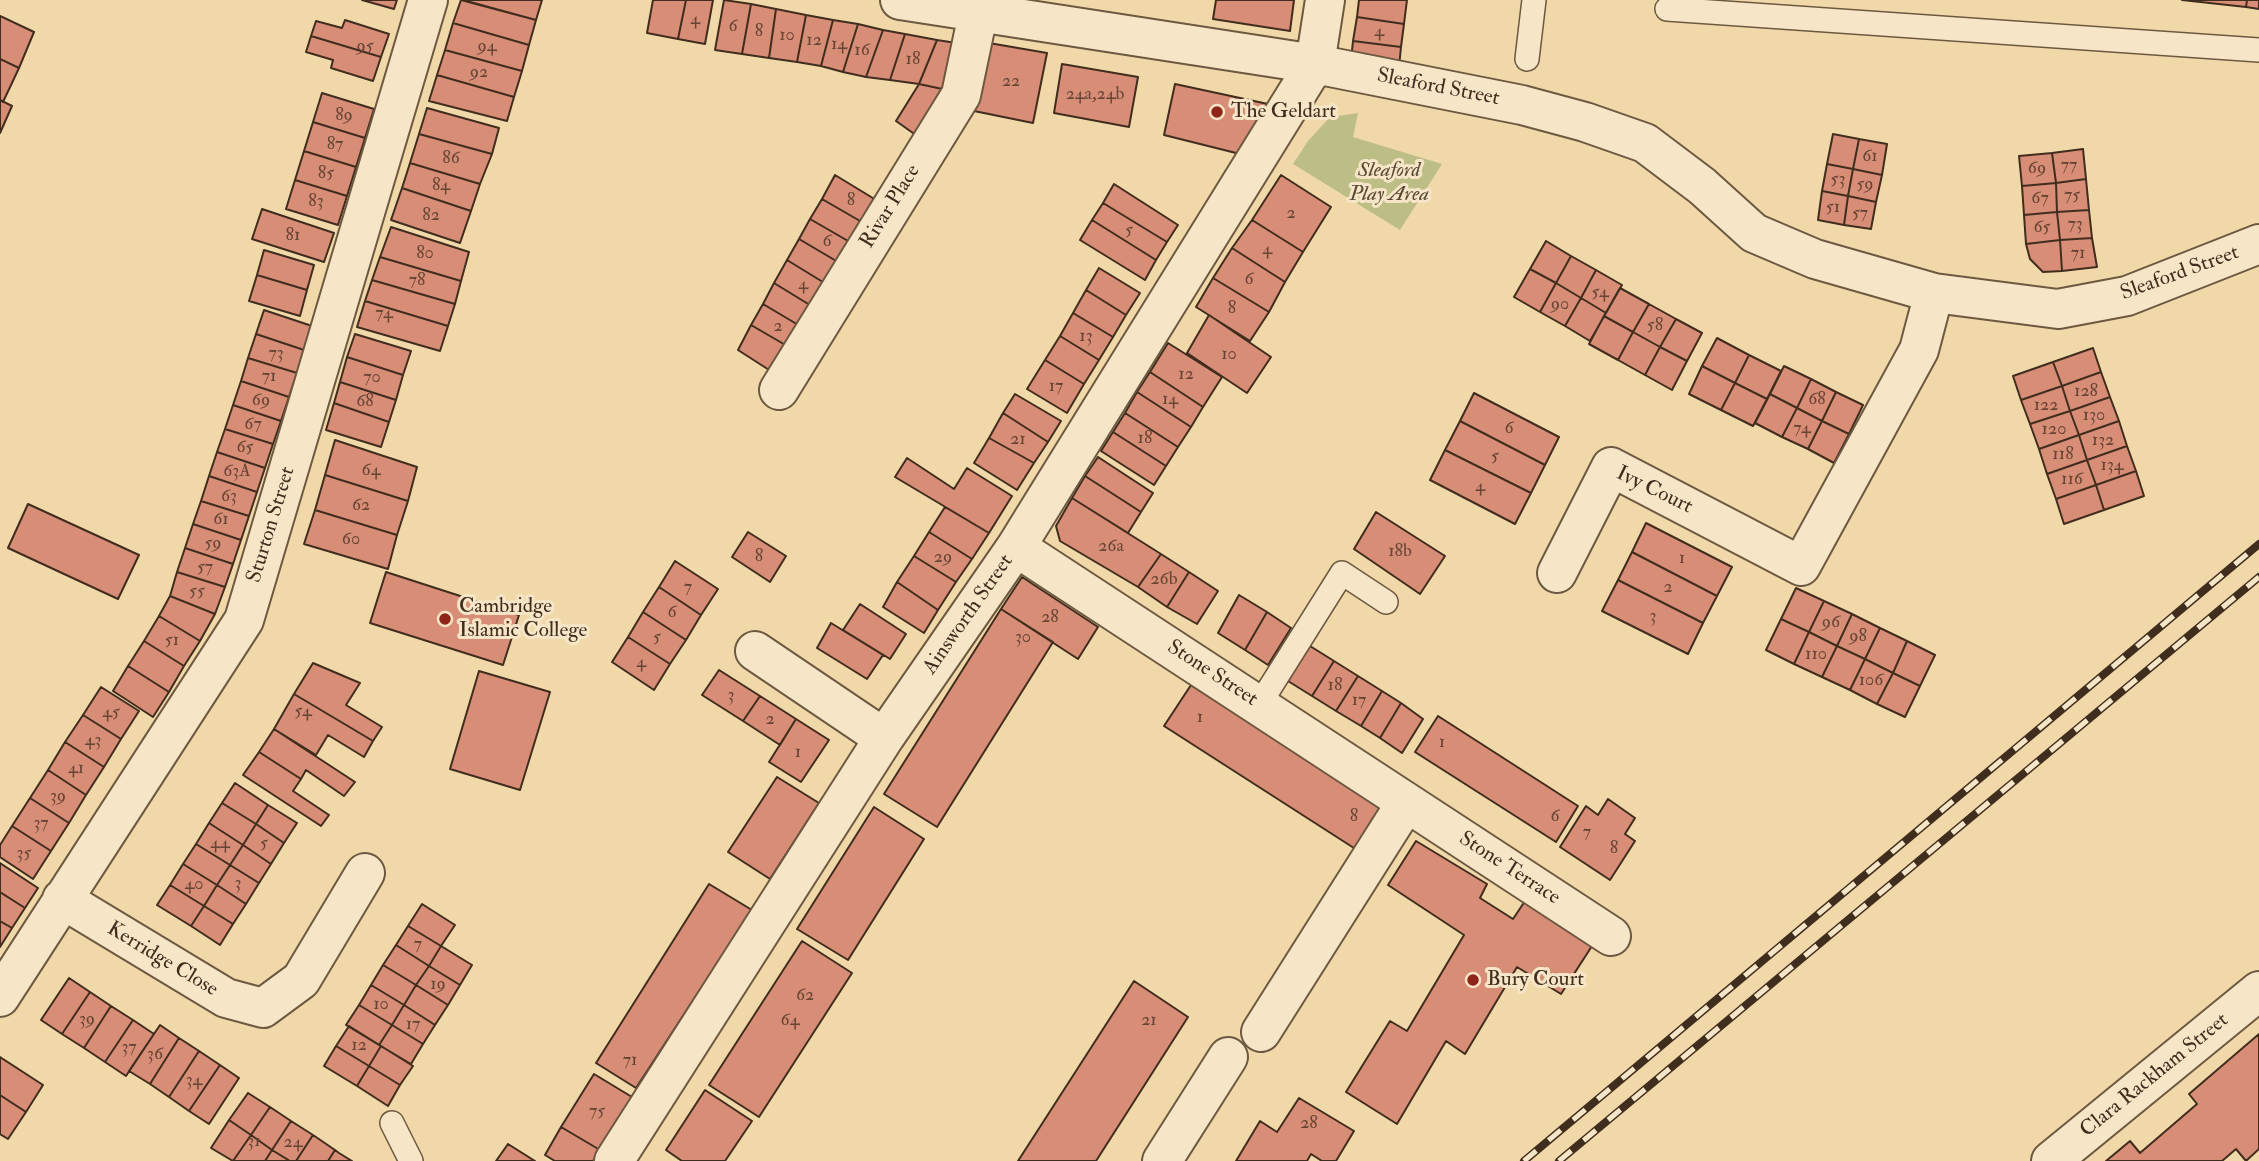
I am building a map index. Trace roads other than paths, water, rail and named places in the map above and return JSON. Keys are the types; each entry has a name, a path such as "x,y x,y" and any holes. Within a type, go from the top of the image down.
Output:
{"street":[{"name":"Sturton Street","path":"0,997 244,620 428,0"},
{"name":"Sleaford Street","path":"900,0 1315,64 1522,104 1645,143 1702,187 1754,233 1815,259 1934,293 2058,309 2127,296 2259,244"},
{"path":"1315,64 1325,0"},
{"name":"Rivar Place","path":"779,390 961,95 978,14"},
{"name":"Ainsworth Street","path":"614,1161 884,738 1016,547 1315,64"},
{"name":"Ivy Court","path":"1557,573 1611,467 1801,566 1919,350 1934,293"},
{"name":"Stone Street","path":"1016,547 1406,803"},
{"path":"755,651 884,738"},
{"path":"1261,1032 1406,803"},
{"name":"Stone Terrace","path":"1406,803 1611,936"},
{"name":"Kerridge Close","path":"62,899 226,998 263,1008 301,980 365,873"},
{"name":"Clara Rackham Street","path":"2051,1161 2259,991"},
{"path":"1162,1161 1228,1057"}],"lane":[{"path":"1527,59 1534,0"},
{"path":"1667,9 2259,50"},
{"path":"1259,705 1342,573 1386,602"},
{"path":"392,1123 411,1161"}],"railway":[{"path":"1524,1161 2259,544"},
{"path":"1559,1161 2259,577"}],"place":[{"name":"The Geldart","path":"1217,112"},
{"name":"Cambridge Islamic College","path":"445,619"},
{"name":"Bury Court","path":"1473,980"}],"park label":[{"name":"Sleaford Play Area","path":"1389,183"}]}
